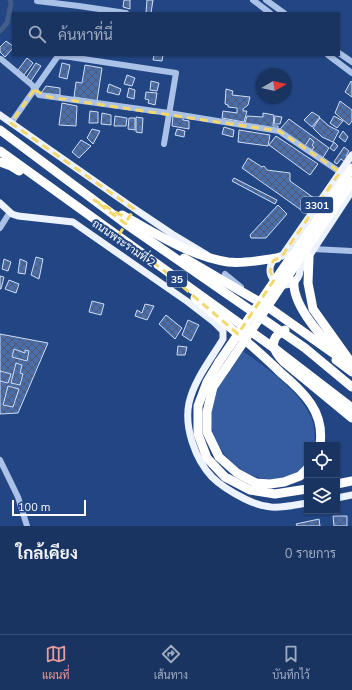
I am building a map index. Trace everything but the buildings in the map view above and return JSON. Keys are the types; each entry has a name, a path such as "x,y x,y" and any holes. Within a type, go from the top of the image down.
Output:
{"highway":[{"name":"ถนนพระรามที่ 2","path":"0,130 126,224 305,348 352,387"},
{"name":"ถนนพระรามที่ 2","path":"0,151 278,351 352,408"},
{"path":"0,162 11,166 46,190 72,202"},
{"path":"304,472 300,476 284,482 270,484 256,483 237,473 219,457 207,432 207,412 213,387 223,365 352,168"},
{"path":"304,489 275,494 250,490 225,477 207,458 198,434 198,406 207,382 223,365 352,181"},
{"path":"94,200 187,250 229,262 250,262 279,257"},
{"path":"118,236 126,224 218,279 257,300 333,353 352,364"},
{"path":"311,253 308,283 313,308 352,364"},
{"path":"162,268 187,292 259,351 303,394 312,405 318,417 321,434 320,442"},
{"path":"257,300 274,280"},
{"path":"294,281 294,288 298,302 307,318 332,346 352,364"},
{"path":"268,307 283,285"},
{"path":"352,372 296,330 285,330 280,332 275,339 275,352 278,356 352,418"},
{"path":"340,484 352,482"}],"main road":[{"path":"0,115 129,205 210,257"},
{"name":"3301","path":"279,257 352,155"},
{"name":"3301","path":"300,270 352,191"},
{"name":"ถนนพระรามที่ 2","path":"0,203 10,212 18,216 73,222 188,302 214,322 222,331 224,340 193,388 188,405 188,424 192,443 198,457 212,476 230,492 254,503 270,507 304,503"},
{"path":"286,255 294,258 300,270 299,275 288,285 283,285 274,280 270,271 271,266 279,257 286,255"},
{"path":"340,497 352,495"}],"street":[{"path":"253,0 269,12"},
{"path":"266,0 283,12"},
{"path":"37,1 119,12"},
{"path":"78,12 79,6"},
{"path":"340,53 352,62"},
{"path":"12,123 58,56 70,56 176,73 164,144"},
{"path":"329,56 352,73"},
{"path":"336,61 338,56"},
{"path":"1,59 32,85 34,90 39,95 169,113 279,132 340,172"},
{"path":"0,228 10,212"},
{"path":"311,253 352,251"},
{"path":"225,274 257,300"},
{"path":"0,460 18,497 27,526"}],"highlighted area":[{"path":"34,90 49,97 279,131 340,172 282,256 273,261 270,271 274,280 238,334 162,269 118,236 126,224 94,200 128,219 134,209 11,123"}],"shaded area":[{"path":"241,350 269,370 296,394 311,416 315,442 304,442 303,467 294,474 281,479 267,479 254,476 232,463 217,443 213,432 211,407 215,390"}],"waterway":[{"path":"0,31 7,23 11,4 10,0"}]}
